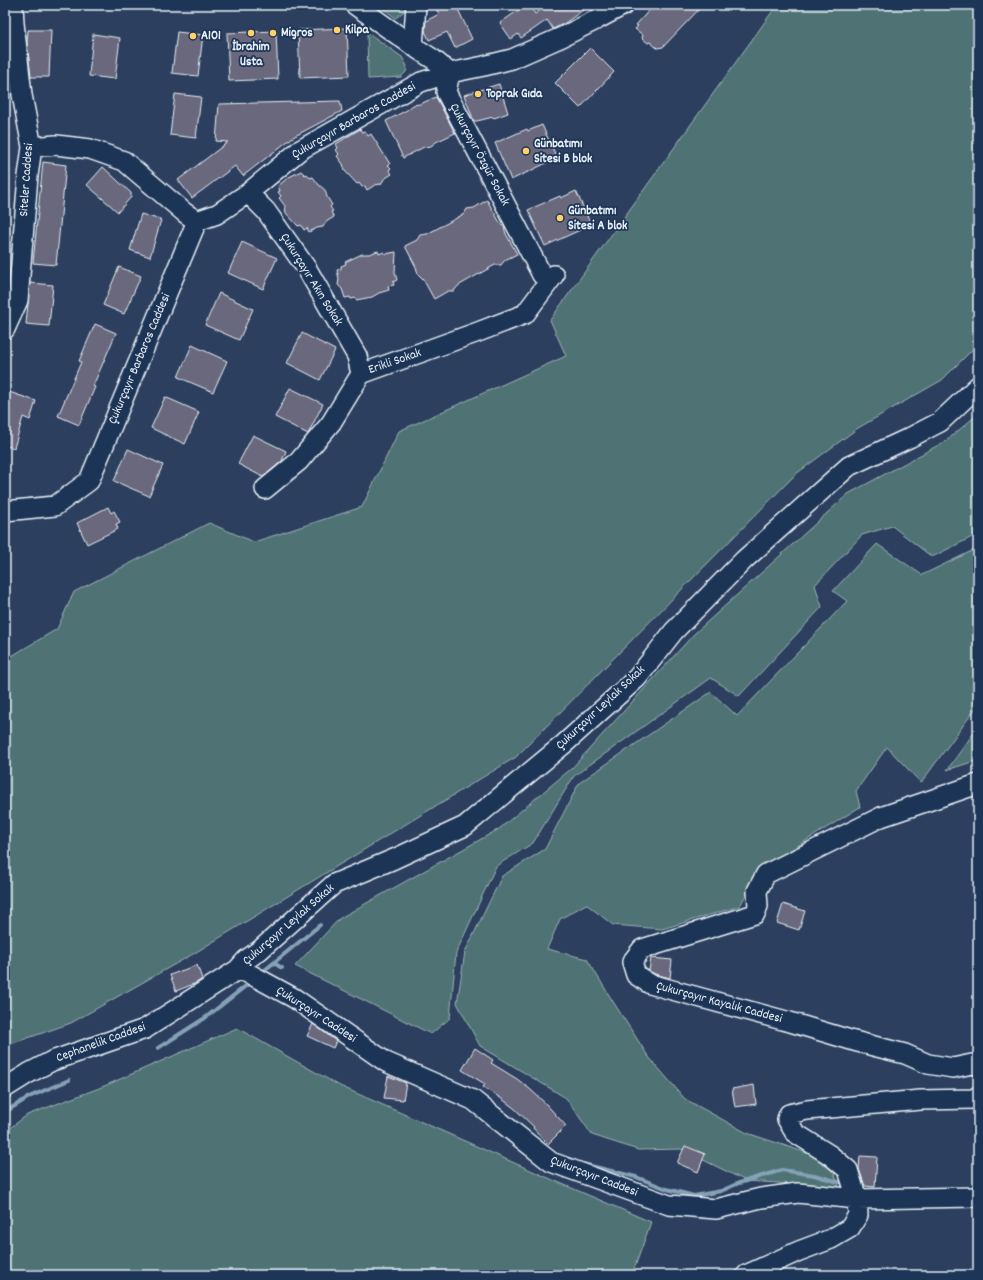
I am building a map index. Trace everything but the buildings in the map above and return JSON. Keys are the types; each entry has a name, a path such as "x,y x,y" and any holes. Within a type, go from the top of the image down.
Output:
{"street":[{"name":"Siteler Caddesi","path":"5,329 18,300 28,176 32,147 22,95 14,23 14,5"},
{"path":"355,5 433,59 450,73"},
{"path":"413,46 416,5"},
{"name":"Çukurçayır Barbaros Caddesi","path":"5,511 55,506 89,481 197,221 217,214 248,192 300,150 421,82 450,73 512,58 583,27 624,5"},
{"name":"Çukurçayır Özgür Sokak","path":"450,73 446,92 548,275"},
{"path":"32,147 56,145 90,149 124,161 185,213 197,221"},
{"name":"Çukurçayır Akın Sokak","path":"248,192 266,211 307,269 357,356 361,374"},
{"name":"Erikli Sokak","path":"265,489 299,461 331,423 361,374 525,314 548,275"},
{"name":"Çukurçayır Leylak Sokak","path":"242,972 246,960 260,950 334,884 394,859 465,826 564,744 636,678 674,631 744,560 849,466 940,422 978,386"},
{"name":"Çukurçayır Kayalık Caddesi","path":"978,784 881,818 766,874 757,891 758,906 755,914 642,949 632,962 636,975 650,984 905,1054 928,1064 952,1068 972,1064 978,1065"},
{"name":"Çukurçayır Caddesi","path":"242,972 294,998 386,1062 473,1100 551,1162 669,1205 716,1209 761,1198 798,1193 857,1199 978,1197"},
{"name":"Cephanelik Caddesi","path":"5,1088 28,1073 52,1061 145,1029 242,972"},
{"path":"746,1275 798,1251 831,1239 850,1228 858,1214 857,1199 848,1170 830,1155 795,1133 787,1119 789,1114 807,1110 913,1100 974,1099 978,1096"}],"green space":[{"path":"378,5 411,5 396,18"},
{"path":"777,5 978,5 978,344 942,380 858,428 796,474 516,757 193,954 71,1023 5,1046 5,660 57,629 74,592 209,523 254,542 362,507 399,431 566,356 550,320"},
{"path":"367,32 402,57 407,66 406,72 401,77 368,79"},
{"path":"978,414 978,534 932,557 892,526 862,535 815,585 822,607 739,696 711,678 574,776 533,843 496,866 456,953 450,1018 431,1034 295,966 340,918 499,829 572,768 694,634 848,494 946,441"},
{"path":"877,544 922,575 978,548 978,705 921,783 887,747 856,791 860,807 759,870 740,906 662,929 613,925 586,904 560,919 547,949 587,959 648,1056 685,1099 747,1133 810,1154 834,1172 839,1187 746,1181 681,1149 638,1150 592,1135 566,1098 480,1046 457,1003 465,952 502,876 545,849 579,783 711,692 737,716 847,601 833,591"},
{"path":"5,580 8,580 9,605 5,605"},
{"path":"978,727 978,760 947,770"},
{"path":"237,1028 340,1086 651,1222 632,1275 5,1275 5,1132 27,1115 102,1087"}],"waterway":[{"path":"260,974 320,925"},
{"path":"274,963 282,968"},
{"path":"158,1048 205,1018 252,981"},
{"path":"5,1112 29,1097 69,1080"},
{"path":"583,1164 636,1177 667,1189 694,1196 721,1191 739,1183 782,1170 814,1175 846,1184"}],"place":[{"name":"Kilpa","path":"337,30"},
{"name":"İbrahim Usta","path":"251,33"},
{"name":"Migros","path":"273,33"},
{"name":"A101","path":"193,36"},
{"name":"Toprak Gıda","path":"478,94"},
{"name":"Günbatımı Sitesi B blok","path":"526,151"},
{"name":"Günbatımı Sitesi A blok","path":"560,218"}]}
